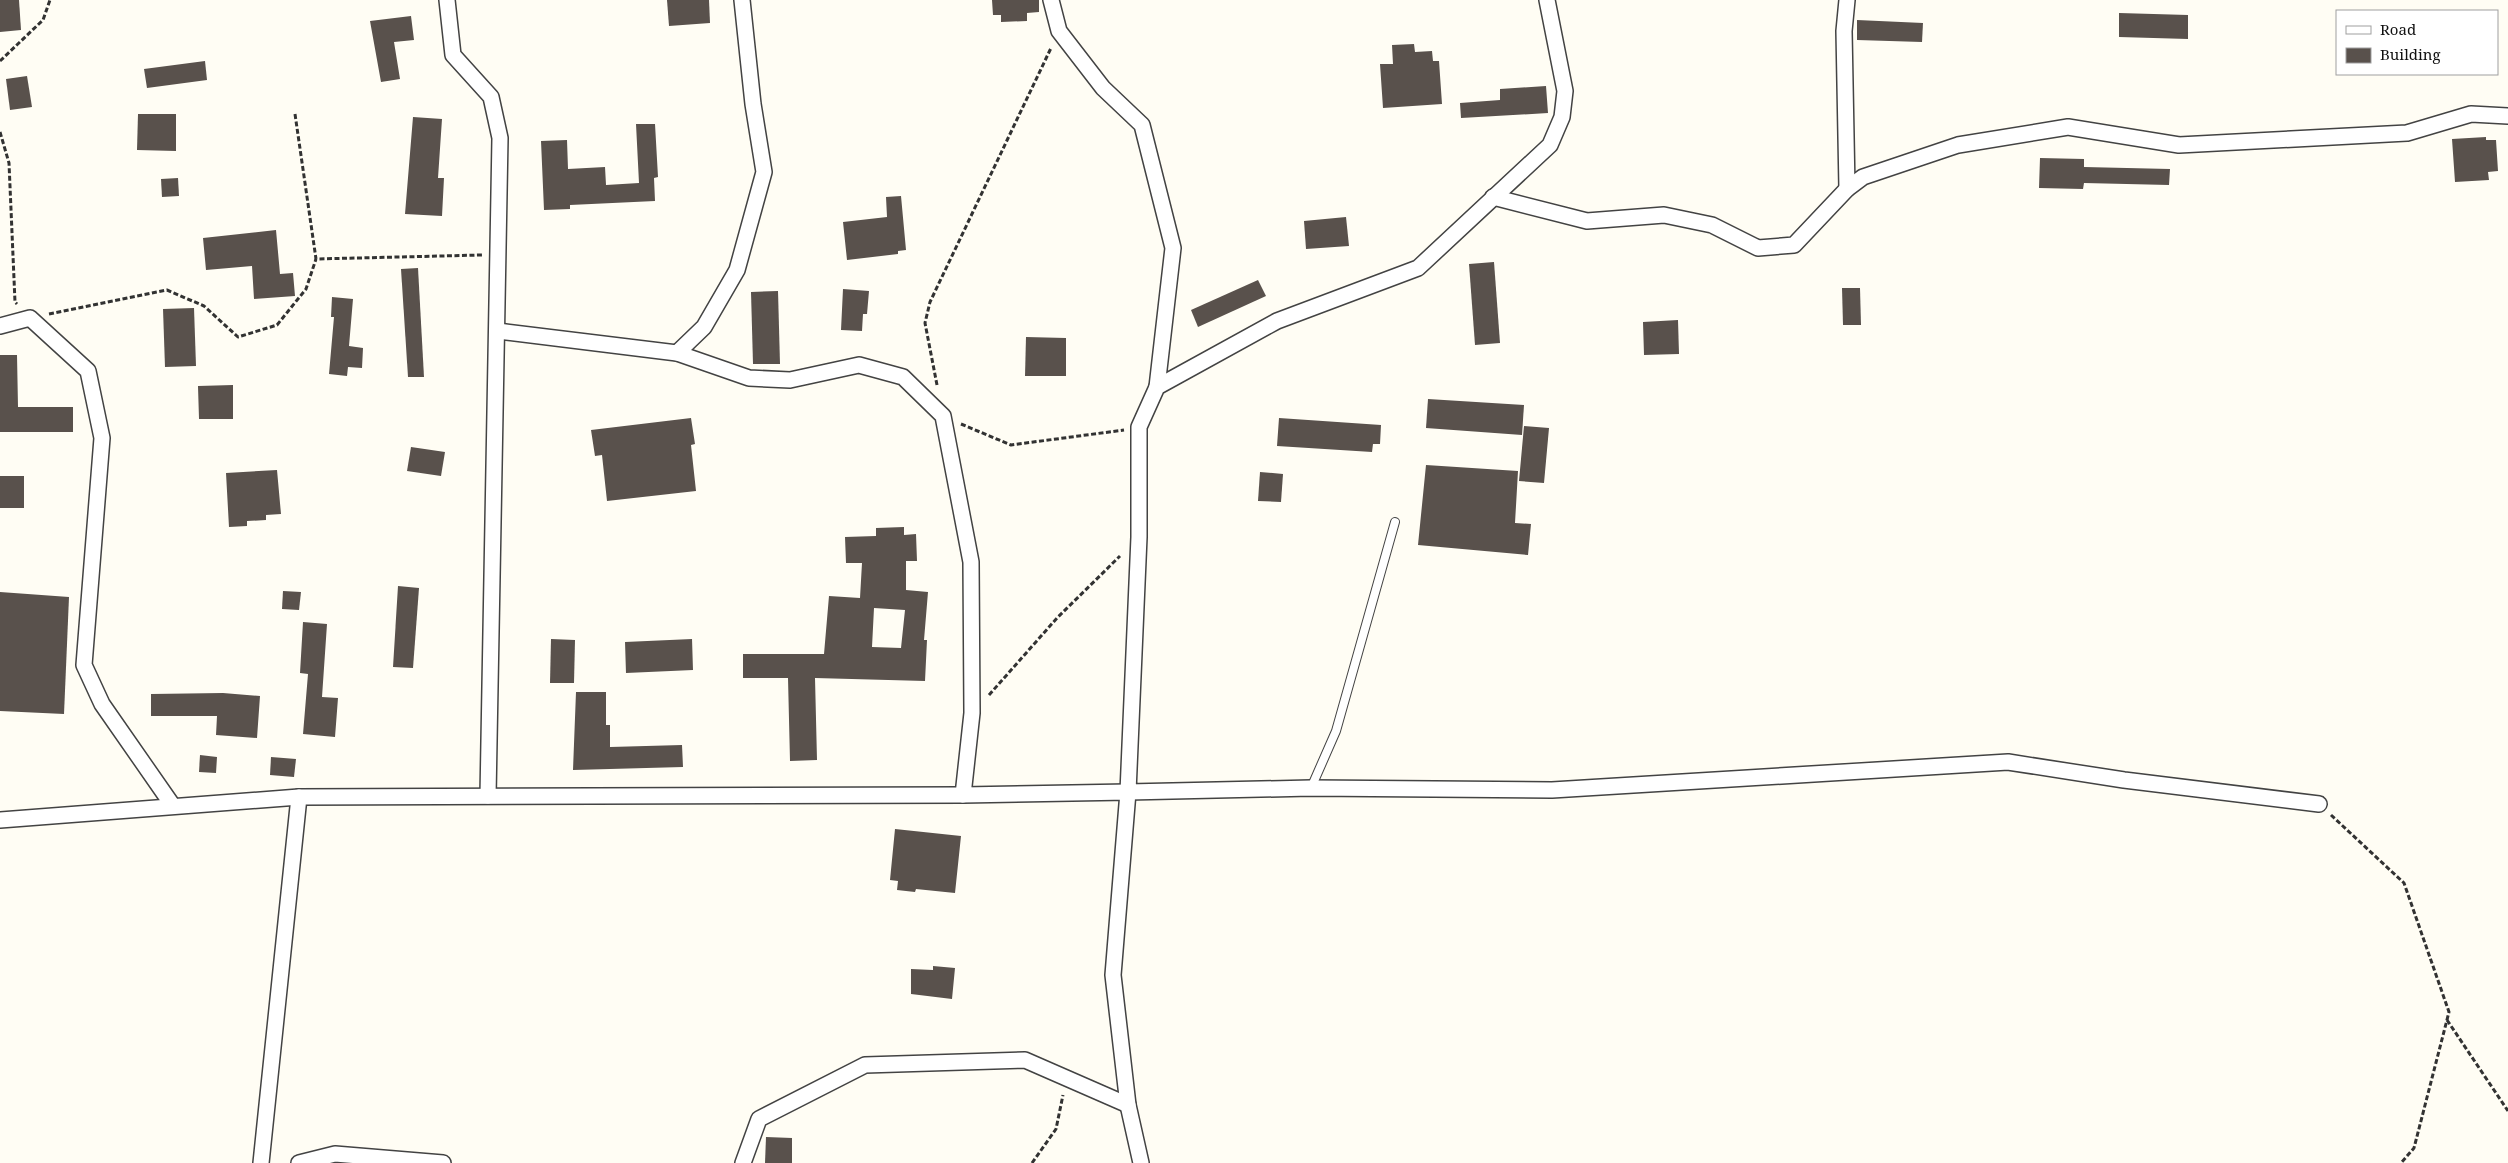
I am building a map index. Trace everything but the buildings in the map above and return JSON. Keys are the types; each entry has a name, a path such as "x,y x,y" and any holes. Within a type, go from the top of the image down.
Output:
{"street":[{"path":"447,0 453,56 491,96 500,138 498,331 488,796"},
{"path":"677,353 704,327 738,270 764,172 753,104 742,0"},
{"path":"1051,0 1059,31 1103,88 1142,124 1173,248 1156,387 1139,428 1138,538 1128,792 1113,976 1128,1105 1141,1163"},
{"path":"1156,387 1277,320 1418,268 1550,145 1562,118 1565,91 1547,0"},
{"path":"1847,190 1844,31 1848,0"},
{"path":"1492,197 1587,221 1664,215 1712,226 1758,248 1794,245 1863,176 1958,145 2068,127 2179,145 2407,133 2471,114 2508,116"},
{"path":"0,326 30,318 88,371 102,438 84,665 102,704 173,806"},
{"path":"498,331 677,353 749,378 790,380 859,365 903,377 943,416 970,562 972,713 963,795"},
{"path":"0,820 298,797 963,795 1311,788 1552,790 2008,762 2124,780 2319,804"},
{"path":"261,1163 298,797"},
{"path":"743,1163 759,1119 865,1065 1026,1060 1128,1105"},
{"path":"299,1163 335,1154 443,1163"}],"lane":[{"path":"1311,788 1336,731 1395,522"}],"path":[{"path":"0,61 43,20 50,0"},
{"path":"938,388 925,323 930,302 1059,31"},
{"path":"0,132 9,162 15,302 30,318 167,290 204,306 238,337 277,325 306,289 316,259 295,114"},
{"path":"316,259 498,254"},
{"path":"943,416 1011,446 1139,428"},
{"path":"972,713 1057,618 1138,538"},
{"path":"2319,804 2404,883 2449,1012 2414,1148 2401,1163"},
{"path":"2447,1020 2508,1111"},
{"path":"1032,1163 1056,1129 1066,1078"}]}
